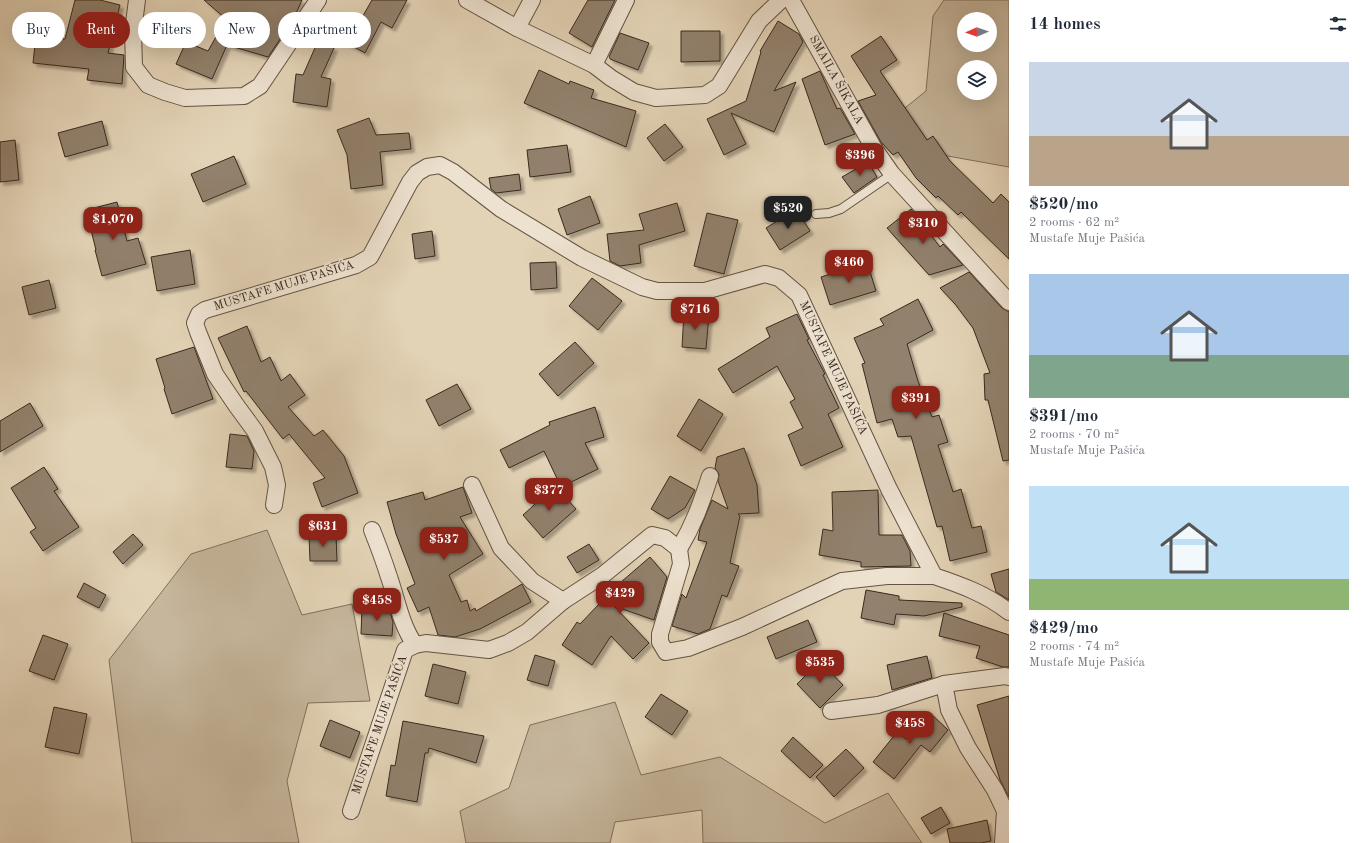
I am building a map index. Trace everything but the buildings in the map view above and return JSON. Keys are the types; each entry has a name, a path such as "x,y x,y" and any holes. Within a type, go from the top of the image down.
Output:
{"street":[{"path":"137,0 133,31 134,67 148,84 165,92 185,98 244,96 260,86 318,0"},
{"path":"467,0 517,28 594,65 611,78 634,92 656,98 705,95 719,86 759,21 782,0"},
{"path":"517,28 532,0"},
{"path":"594,65 626,0"},
{"name":"SMAILA ŠIKALA","path":"791,0 873,147 892,174 1009,302"},
{"name":"MUSTAFE MUJE PAŠIĆA","path":"274,505 277,485 273,467 255,431 215,374 195,323 199,314 205,310 356,265 370,257 410,182 417,173 427,167 440,165 453,172 508,213 582,258 642,287 657,291 705,290 765,274 779,278 799,295 889,489 934,576"},
{"path":"710,476 698,514 679,549 681,564 660,634 660,642 666,652 688,648 742,627 842,580 886,576 934,576 962,585 983,594 1009,612"},
{"path":"472,485 501,548 532,580 563,601"},
{"path":"372,530 389,575 404,624 415,645"},
{"name":"MUSTAFE MUJE PAŠIĆA","path":"351,811 405,650 415,645 426,643 489,650 508,643 526,632 563,601 603,575 652,535 665,538 679,549"},
{"path":"831,711 878,706 944,684 1005,676 1009,677"},
{"path":"944,684 949,710 968,748 995,790 1005,811 1003,843"}],"lane":[{"path":"816,214 829,213 841,209 892,174"}],"shaded area":[{"path":"944,0 1009,0 1009,167 864,141 926,91 933,16"},
{"path":"267,530 302,615 352,604 370,701 308,703 287,781 299,843 132,843 109,660 191,554"},
{"path":"615,702 641,775 720,757 825,823 888,793 922,843 703,843 702,810 615,822 610,843 466,843 460,811 509,788 530,725"}]}
